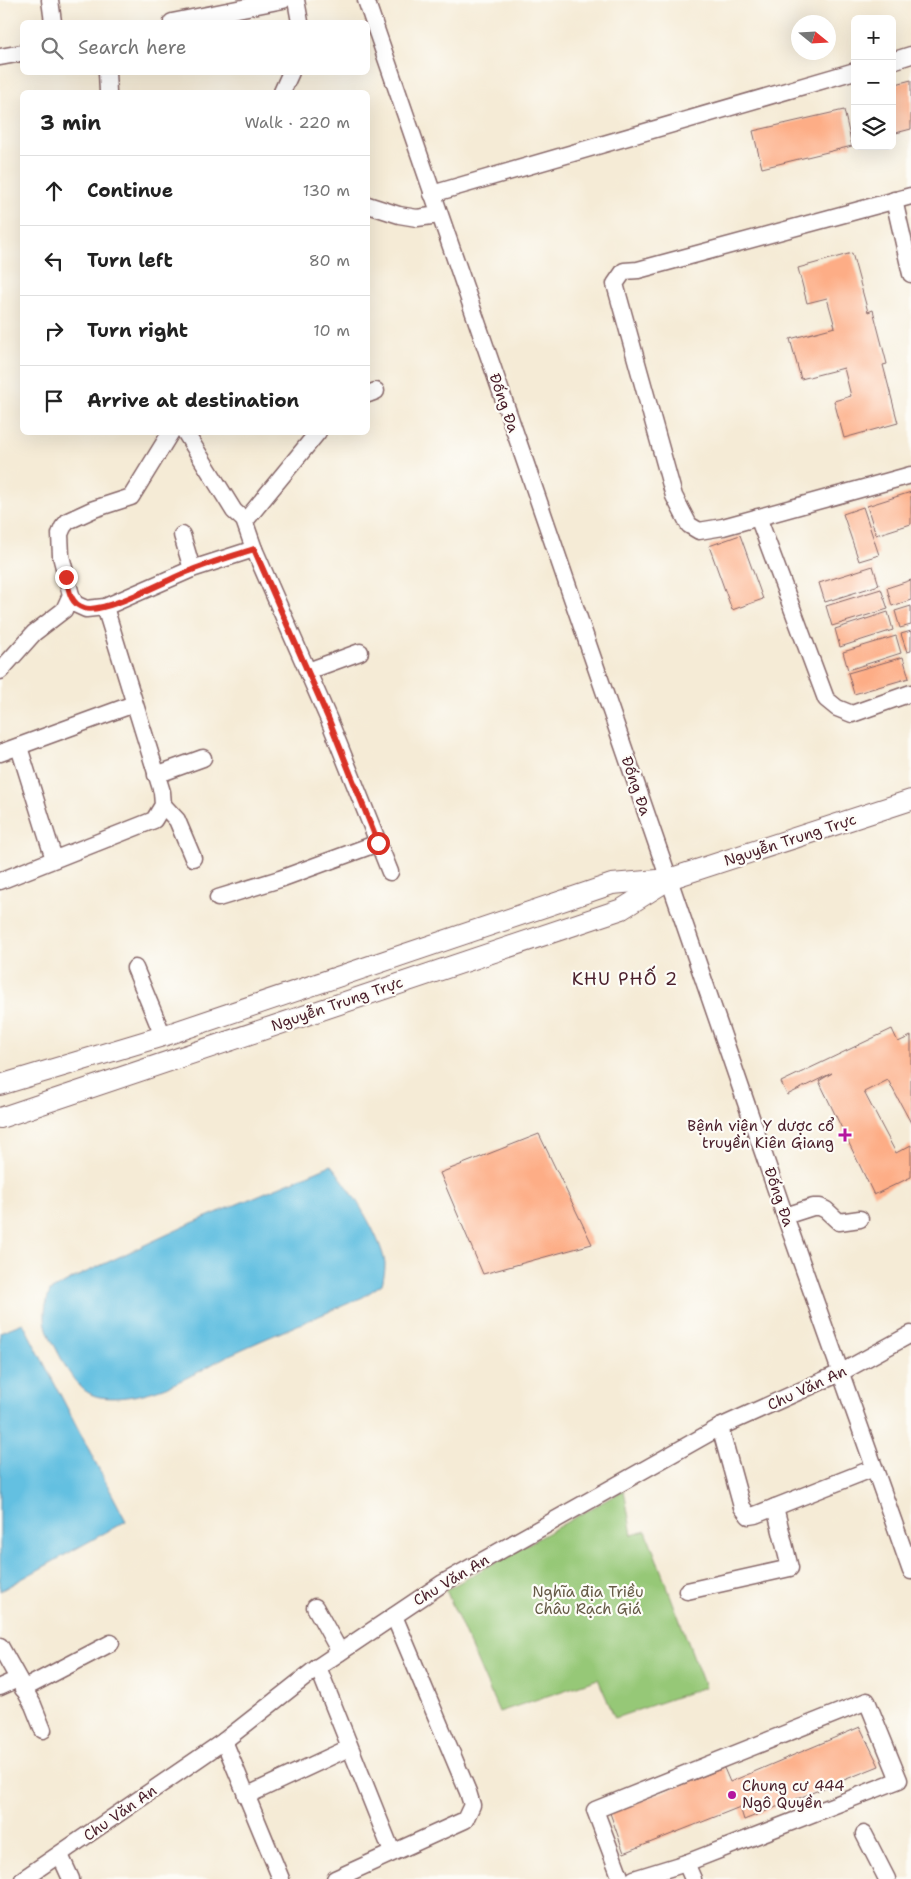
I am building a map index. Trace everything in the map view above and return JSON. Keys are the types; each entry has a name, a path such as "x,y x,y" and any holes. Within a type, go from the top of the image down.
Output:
{"main road":[{"name":"Nguyễn Trung Trực","path":"0,1118 622,909 669,880 911,800"},
{"name":"Nguyễn Trung Trực","path":"0,1085 163,1036 612,884 669,880"}],"street":[{"path":"50,0 53,20"},
{"path":"182,20 283,0"},
{"path":"296,0 300,20"},
{"name":"Đống Đa","path":"366,0 785,1216 911,1571"},
{"path":"0,57 20,53"},
{"path":"896,59 911,55"},
{"path":"432,194 851,72"},
{"path":"106,75 108,90"},
{"path":"283,90 290,75"},
{"path":"911,196 638,270 624,271 616,284 674,496 689,525 699,531 723,527 911,475"},
{"path":"894,200 911,274"},
{"path":"370,206 399,215 417,218 439,215"},
{"path":"169,435 131,497 94,509 68,521 63,527 60,534 61,556 75,604 86,609 104,607 192,569 254,549"},
{"path":"187,435 234,511 245,521 254,549 329,720 390,872"},
{"path":"245,521 316,435"},
{"path":"758,517 826,699 836,708 852,714 911,693"},
{"path":"182,535 192,569"},
{"path":"0,671 34,633 64,610 71,595"},
{"path":"0,881 154,820 163,805 162,792 104,607"},
{"path":"308,671 360,652"},
{"path":"0,753 134,704"},
{"path":"19,747 54,859"},
{"path":"156,775 204,758"},
{"path":"163,805 177,820 193,858"},
{"path":"218,898 280,879 378,843"},
{"path":"135,968 163,1036"},
{"path":"785,1216 813,1207 826,1210 839,1222 860,1219"},
{"name":"Chu Văn An","path":"23,1879 224,1741 318,1667 443,1583 720,1427 840,1373 911,1334"},
{"path":"720,1427 742,1507 749,1516 874,1468"},
{"path":"687,1591 790,1568 775,1507"},
{"path":"315,1607 340,1652"},
{"path":"335,1879 465,1820 472,1805 394,1616"},
{"path":"0,1687 20,1684 111,1643"},
{"path":"0,1646 33,1705 43,1730"},
{"path":"318,1667 392,1852"},
{"path":"621,1879 595,1810 867,1702 899,1780 686,1863 634,1879"},
{"path":"224,1741 281,1879"},
{"path":"246,1796 349,1748"},
{"path":"864,1834 886,1879"},
{"path":"60,1854 71,1879"},
{"path":"686,1863 693,1879"}],"green space":[{"name":"Nghĩa địa Triều Châu Rạch Giá","path":"624,1490 632,1535 646,1531 705,1687 615,1718 598,1679 499,1712 446,1590"}],"water":[{"path":"331,1165 347,1186 378,1241 385,1264 382,1284 363,1297 244,1348 190,1377 154,1391 121,1398 110,1398 93,1395 81,1388 64,1364 48,1333 45,1310 50,1291 192,1223"},
{"path":"23,1323 126,1521 0,1591 0,1332"}],"building":[{"path":"911,80 911,129 896,133 896,105 896,84"},
{"path":"844,110 851,146 762,168 753,131"},
{"path":"852,253 868,312 873,310 887,364 883,365 898,423 844,438 834,401 851,396 844,368 801,379 790,339 835,327 827,298 807,303 798,268"},
{"path":"911,492 911,524 876,535 867,506"},
{"path":"863,507 879,555 859,561 843,514"},
{"path":"740,535 763,599 732,610 709,546"},
{"path":"873,566 879,585 825,602 819,583"},
{"path":"911,580 911,600 892,606 887,588"},
{"path":"881,589 888,609 832,626 826,606"},
{"path":"911,606 911,625 900,628 895,611"},
{"path":"888,612 893,630 840,647 835,629"},
{"path":"911,631 911,651 907,652 901,634"},
{"path":"896,636 901,653 848,670 843,652"},
{"path":"903,657 909,678 854,694 848,673"},
{"path":"892,1029 898,1042 911,1036 911,1123 888,1080 864,1092 896,1153 911,1145 911,1177 874,1195 819,1081 832,1073 787,1095 781,1082"},
{"path":"539,1134 592,1244 483,1274 440,1173"},
{"name":"Chung cư 444 Ngô Quyền","path":"860,1727 879,1766 744,1820 740,1807 624,1853 610,1813 724,1768 730,1782"}],"place":[{"name":"Bệnh viện Y dược cổ truyền Kiên Giang","path":"845,1135"},
{"name":"Chung cư 444 Ngô Quyền","path":"732,1795"}],"district":[{"name":"KHU PHỐ 2","path":"625,979"}],"route":[{"path":"66,577 75,604 86,609 104,607 192,569 254,549 329,720 378,843"}]}
